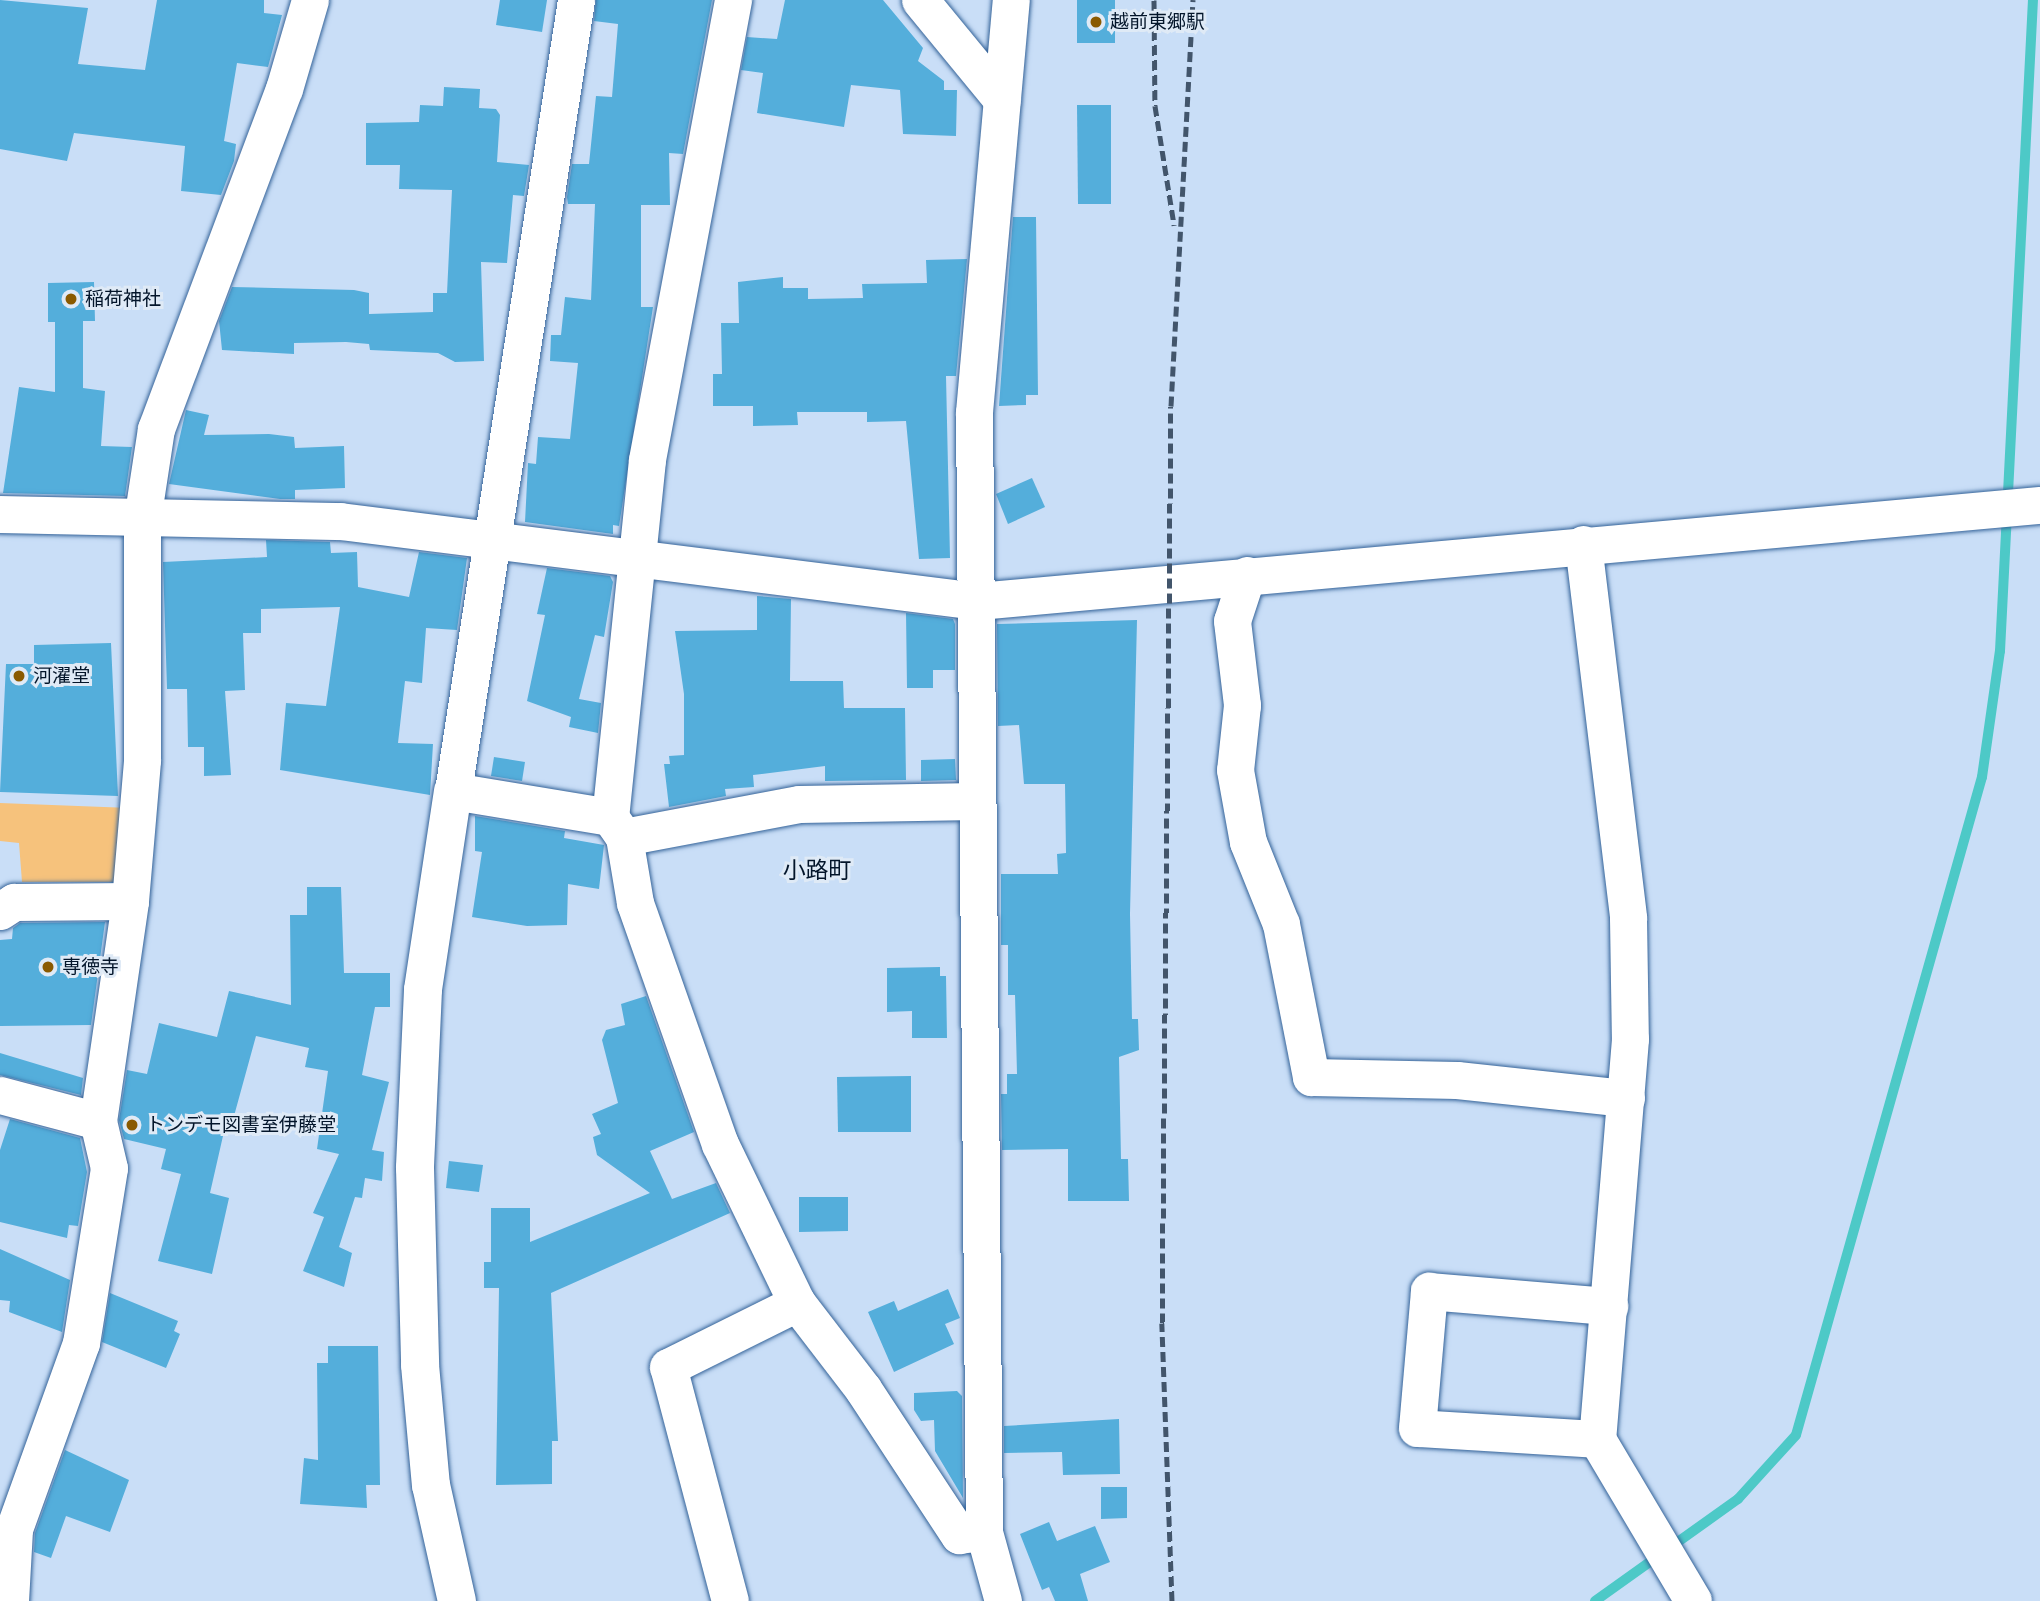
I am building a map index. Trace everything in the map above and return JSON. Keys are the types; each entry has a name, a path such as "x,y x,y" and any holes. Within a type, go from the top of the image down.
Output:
{"street":[{"path":"10,1601 13,1529 83,1331 108,1168 98,1121 130,901 142,761 142,520 156,429 284,89 310,0"},
{"path":"457,1601 428,1458 415,1168 424,990 453,791 496,538 576,0"},
{"path":"733,0 647,460 617,827 635,904 720,1144 797,1303 863,1389 959,1535 984,1532"},
{"path":"920,0 1002,100"},
{"path":"1003,1601 994,1585 984,1532 977,801 978,601 974,412 1011,0"},
{"path":"0,514 142,520 340,521 496,538 978,601 2021,505"},
{"path":"1583,544 1628,918 1626,1098 1597,1439 1667,1551 1693,1601"},
{"path":"1247,575 1232,621 1242,705 1236,770 1248,842 1281,924 1311,1077 1457,1080 1626,1098"},
{"path":"453,791 617,827 799,804 977,801"},
{"path":"0,911 14,902 130,901"},
{"path":"0,1095 98,1121"},
{"path":"1597,1439 1417,1428 1428,1305 1430,1291 1609,1306"},
{"path":"730,1601 668,1367 797,1303"}],"shaded area":[{"path":"0,803 130,808 124,882 22,882 19,843 0,841"}],"building":[{"path":"0,0 88,8 78,64 145,70 157,0 264,0 264,13 282,15 268,67 237,63 224,141 236,144 234,161 221,195 181,191 185,146 74,133 67,161 0,149"},
{"path":"500,0 547,0 542,32 496,25"},
{"path":"596,0 712,0 683,154 669,153 670,205 641,205 641,307 653,307 619,526 613,525 613,534 525,522 528,463 536,464 538,437 570,439 578,363 550,361 551,335 561,335 565,297 591,300 595,204 568,204 567,197 572,164 589,164 596,96 612,97 618,24 594,21"},
{"path":"785,0 883,0 923,48 918,61 944,81 944,90 957,90 956,136 903,134 900,90 851,85 844,127 757,113 763,73 741,70 747,37 777,39"},
{"name":"越前東郷駅","path":"1077,0 1115,0 1115,43 1077,43"},
{"path":"444,87 480,89 479,108 496,109 500,115 497,162 529,165 524,196 513,195 507,263 481,262 484,361 455,362 438,353 370,350 369,344 346,342 294,343 294,354 222,350 219,321 232,287 354,290 369,293 369,314 433,312 433,293 447,293 452,190 399,189 400,165 366,165 366,123 419,122 420,105 443,106"},
{"path":"1077,105 1111,105 1111,204 1078,204"},
{"path":"1013,217 1036,217 1038,395 1026,395 1026,405 999,406"},
{"path":"967,259 956,376 946,376 950,558 919,559 906,421 867,422 867,412 797,412 798,425 753,426 753,406 713,406 713,374 722,374 721,323 739,323 738,282 783,277 783,288 808,288 808,299 863,298 862,284 927,283 926,260"},
{"path":"94,282 95,321 83,321 83,388 105,391 101,446 132,447 125,496 3,493 19,387 55,392 55,322 48,322 48,283"},
{"path":"186,410 209,415 204,435 269,434 294,437 295,448 344,446 345,488 295,490 295,499 280,499 169,484"},
{"path":"1032,478 1045,507 1008,524 996,494"},
{"path":"266,540 330,542 331,553 357,552 358,587 409,597 419,552 467,558 457,630 426,628 422,683 405,681 398,743 433,744 430,795 280,770 286,703 326,706 340,607 261,609 261,633 243,633 245,690 225,691 231,775 204,776 204,747 188,747 187,689 167,689 163,562 267,557"},
{"path":"547,568 610,576 613,582 604,637 595,635 579,699 601,703 598,733 569,727 571,717 527,701 545,615 537,614"},
{"path":"757,596 791,599 790,681 843,681 844,708 905,708 906,780 825,781 825,766 753,775 754,787 725,789 726,796 669,807 664,764 670,764 669,756 684,755 684,694 675,631 757,630"},
{"path":"906,613 953,619 955,624 955,670 933,670 933,688 907,688"},
{"path":"1137,620 1130,914 1132,1019 1138,1019 1139,1050 1119,1057 1121,1159 1128,1159 1129,1201 1068,1201 1068,1149 1002,1150 1001,1094 1007,1094 1007,1074 1017,1074 1015,995 1008,995 1008,945 1001,945 1001,874 1058,874 1057,854 1066,853 1065,784 1024,784 1019,725 998,726 997,624"},
{"path":"111,643 118,796 0,792 6,664 34,664 34,645"},
{"path":"494,757 525,762 522,781 491,776"},
{"path":"955,759 956,780 921,781 921,760"},
{"path":"475,816 565,831 564,838 604,845 599,889 568,884 567,925 527,926 472,917 482,852 475,851"},
{"path":"307,887 341,887 344,973 390,973 390,1007 375,1007 362,1075 389,1082 372,1150 384,1152 382,1181 365,1178 362,1198 355,1197 339,1247 352,1253 344,1287 303,1271 324,1217 313,1213 339,1154 317,1149 328,1071 305,1067 309,1048 256,1036 234,1116 228,1114 210,1193 229,1198 212,1274 158,1261 181,1174 161,1169 166,1149 124,1139 119,1120 127,1070 147,1074 159,1023 217,1037 229,991 291,1005 290,915 307,915"},
{"path":"105,922 91,1025 0,1026 0,940 12,939 13,928 20,923"},
{"path":"940,967 940,976 946,976 947,1038 912,1038 912,1011 887,1012 887,968"},
{"path":"646,996 694,1132 650,1151 672,1199 716,1183 730,1213 551,1293 558,1441 552,1441 552,1484 496,1485 499,1288 484,1288 484,1262 491,1262 491,1208 530,1208 530,1242 650,1193 597,1155 593,1137 601,1134 592,1114 618,1103 602,1040 606,1030 625,1025 621,1004"},
{"path":"0,1053 83,1078 81,1095 0,1075"},
{"path":"911,1076 911,1132 838,1132 837,1077"},
{"path":"10,1119 80,1138 87,1172 78,1226 69,1225 67,1238 0,1222 0,1150"},
{"path":"449,1161 483,1165 479,1192 446,1188"},
{"path":"799,1197 848,1197 848,1231 799,1232"},
{"path":"0,1249 70,1280 62,1332 9,1312 10,1301 0,1300"},
{"path":"948,1289 960,1318 945,1324 954,1344 894,1372 868,1312 894,1301 898,1311"},
{"path":"110,1293 178,1321 174,1331 180,1334 166,1368 102,1342"},
{"path":"328,1346 378,1346 380,1485 366,1485 367,1508 300,1504 304,1458 318,1460 317,1363 328,1363"},
{"path":"957,1391 962,1396 963,1498 935,1451 934,1420 921,1421 914,1410 914,1393"},
{"path":"1119,1419 1120,1474 1063,1475 1062,1452 1004,1453 1004,1426"},
{"path":"65,1450 129,1480 110,1532 66,1516 51,1558 34,1552 35,1533"},
{"path":"1101,1487 1127,1487 1127,1518 1101,1519"},
{"path":"1049,1522 1057,1541 1095,1526 1110,1562 1080,1574 1088,1601 1055,1601 1049,1587 1042,1590 1020,1534"}],"waterway":[{"path":"1595,1601 1738,1499 1796,1435 1982,777 2000,651 2033,0"}],"railway":[{"path":"1154,0 1155,106 1174,225"},
{"path":"1172,1601 1162,1323 1171,406 1193,0"}],"place":[{"name":"越前東郷駅","path":"1096,22"},
{"name":"稲荷神社","path":"71,299"},
{"name":"河濯堂","path":"19,676"},
{"name":"専徳寺","path":"48,967"},
{"name":"トンデモ図書室伊藤堂","path":"132,1125"}],"district":[{"name":"小路町","path":"817,870"}]}
